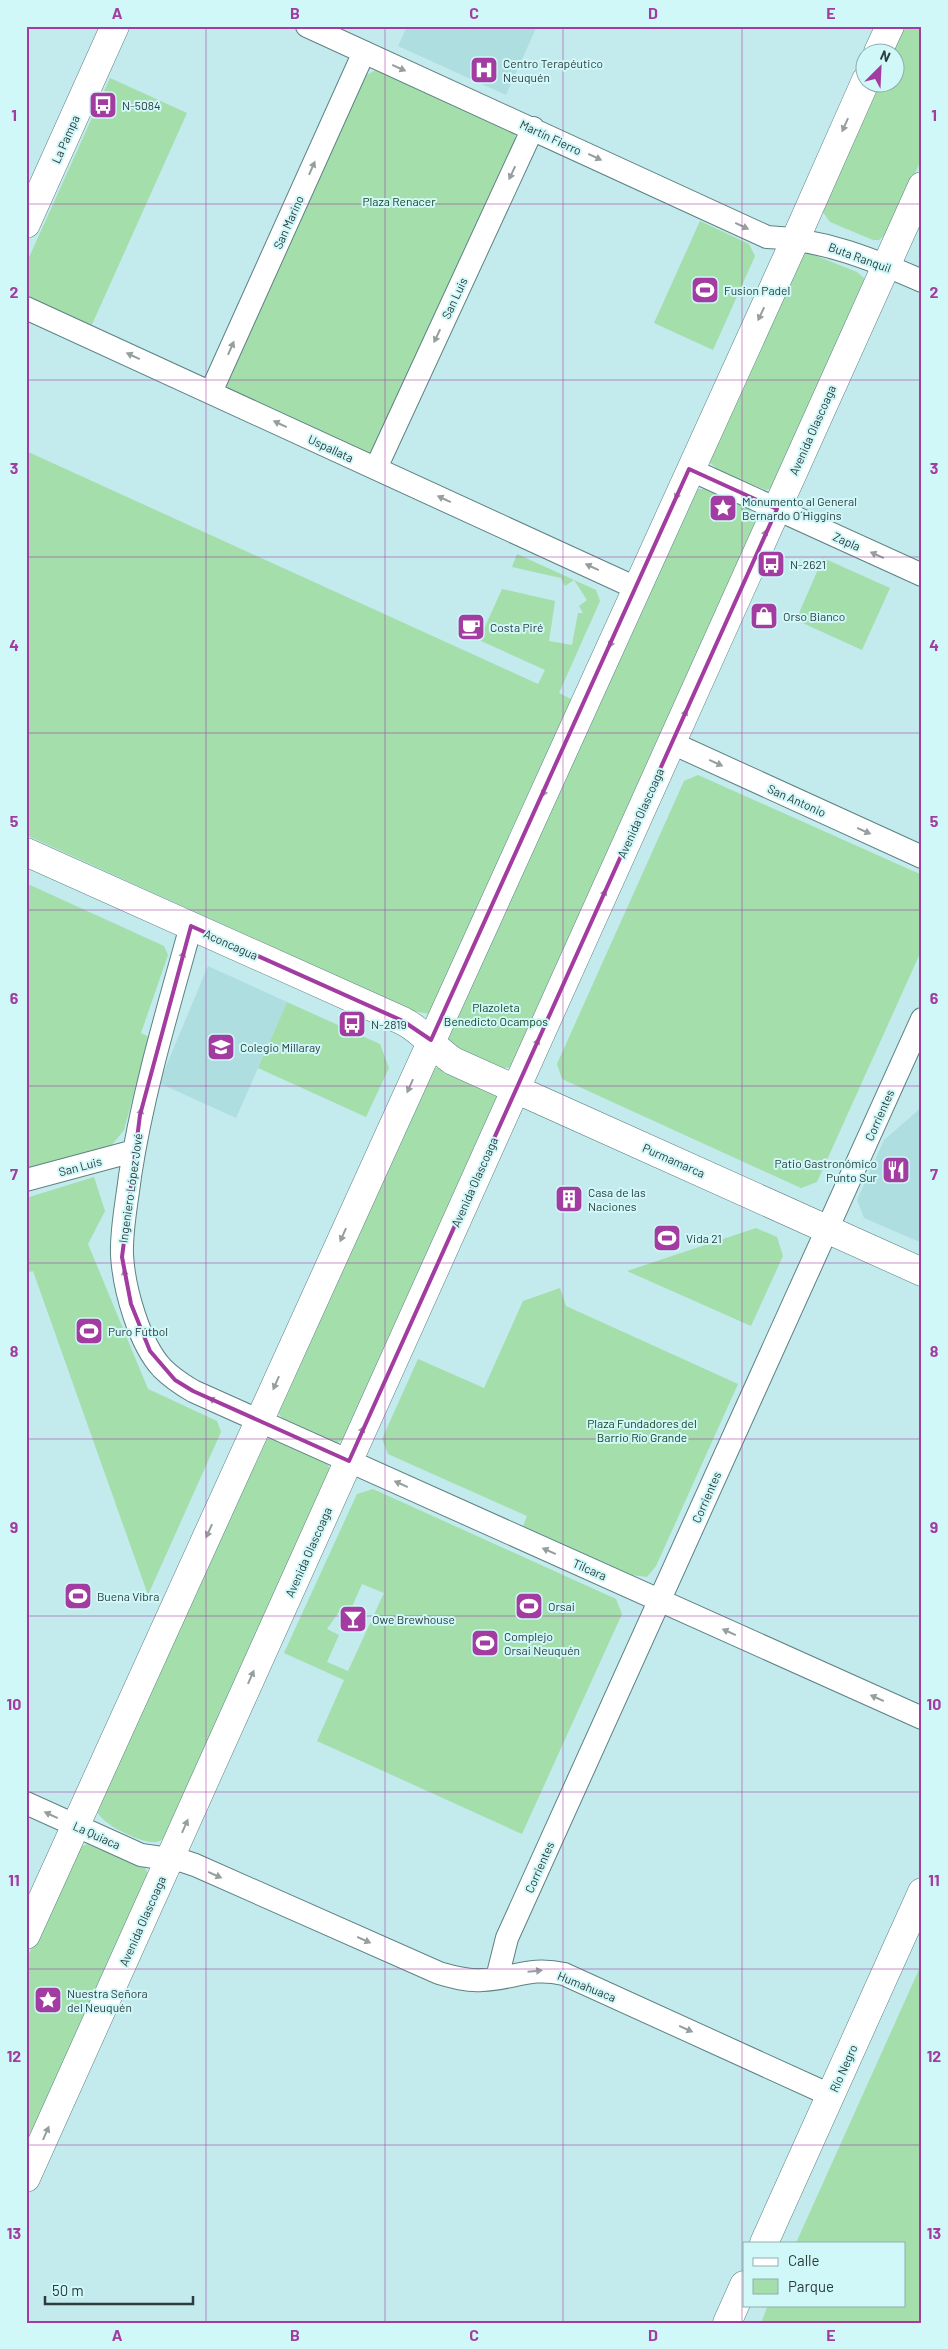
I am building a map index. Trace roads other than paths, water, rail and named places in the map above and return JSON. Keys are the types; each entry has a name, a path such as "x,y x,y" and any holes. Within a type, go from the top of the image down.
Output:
{"main road":[{"path":"883,42 890,26"},
{"name":"La Pampa","path":"26,224 108,29"},
{"path":"26,1935 861,92"},
{"name":"Avenida Olascoaga","path":"26,2178 922,186"},
{"name":"Aconcagua","path":"26,852 404,1021 413,1026 430,1042"},
{"name":"Purmamarca","path":"430,1042 454,1061 922,1272"},
{"name":"Río Negro","path":"764,2242 922,1892"}],"street":[{"name":"Martín Fierro","path":"307,26 533,128 767,237 796,238"},
{"name":"San Marino","path":"211,392 364,52"},
{"name":"San Luis","path":"376,468 533,128"},
{"name":"Buta Ranquil","path":"796,238 820,242 886,265 922,281"},
{"name":"Uspallata","path":"26,308 636,588"},
{"name":"Zapla","path":"689,470 922,575"},
{"name":"San Antonio","path":"672,743 922,857"},
{"name":"Ingeniero López Jové","path":"191,926 147,1085 134,1151 122,1234 125,1280 139,1328 150,1351 161,1367 175,1380 193,1390 259,1421"},
{"name":"Corrientes","path":"497,1978 507,1938 922,1019"},
{"name":"San Luis","path":"26,1180 134,1151"},
{"name":"Tilcara","path":"259,1421 922,1718"},
{"name":"La Quiaca","path":"26,1803 141,1855 170,1859"},
{"name":"Humahuaca","path":"170,1859 194,1865 439,1973 468,1980 497,1978 540,1970 564,1974 830,2095"}],"place":[{"name":"Centro Terapéutico Neuquén","path":"484,70"},
{"name":"N-5084","path":"103,105"},
{"name":"Fusion Padel","path":"705,290"},
{"name":"Monumento al General Bernardo O´Higgins","path":"723,508"},
{"name":"N-2621","path":"771,564"},
{"name":"Orso Bianco","path":"764,616"},
{"name":"Costa Piré","path":"471,627"},
{"name":"N-2819","path":"352,1024"},
{"name":"Colegio Millaray","path":"221,1047"},
{"name":"Patio Gastronómico Punto Sur","path":"896,1170"},
{"name":"Casa de las Naciones","path":"569,1199"},
{"name":"Vida 21","path":"667,1238"},
{"name":"Puro Fútbol","path":"89,1331"},
{"name":"Buena Vibra","path":"78,1596"},
{"name":"Orsai","path":"529,1606"},
{"name":"Owe Brewhouse","path":"353,1619"},
{"name":"Complejo Orsai Neuquén","path":"485,1643"},
{"name":"Nuestra Señora del Neuquén","path":"48,2000"}],"park label":[{"name":"Plaza Renacer","path":"399,201"},
{"name":"Plazoleta Benedicto Ocampos","path":"496,1014"},
{"name":"Plaza Fundadores del Barrio Río Grande","path":"642,1430"}]}
